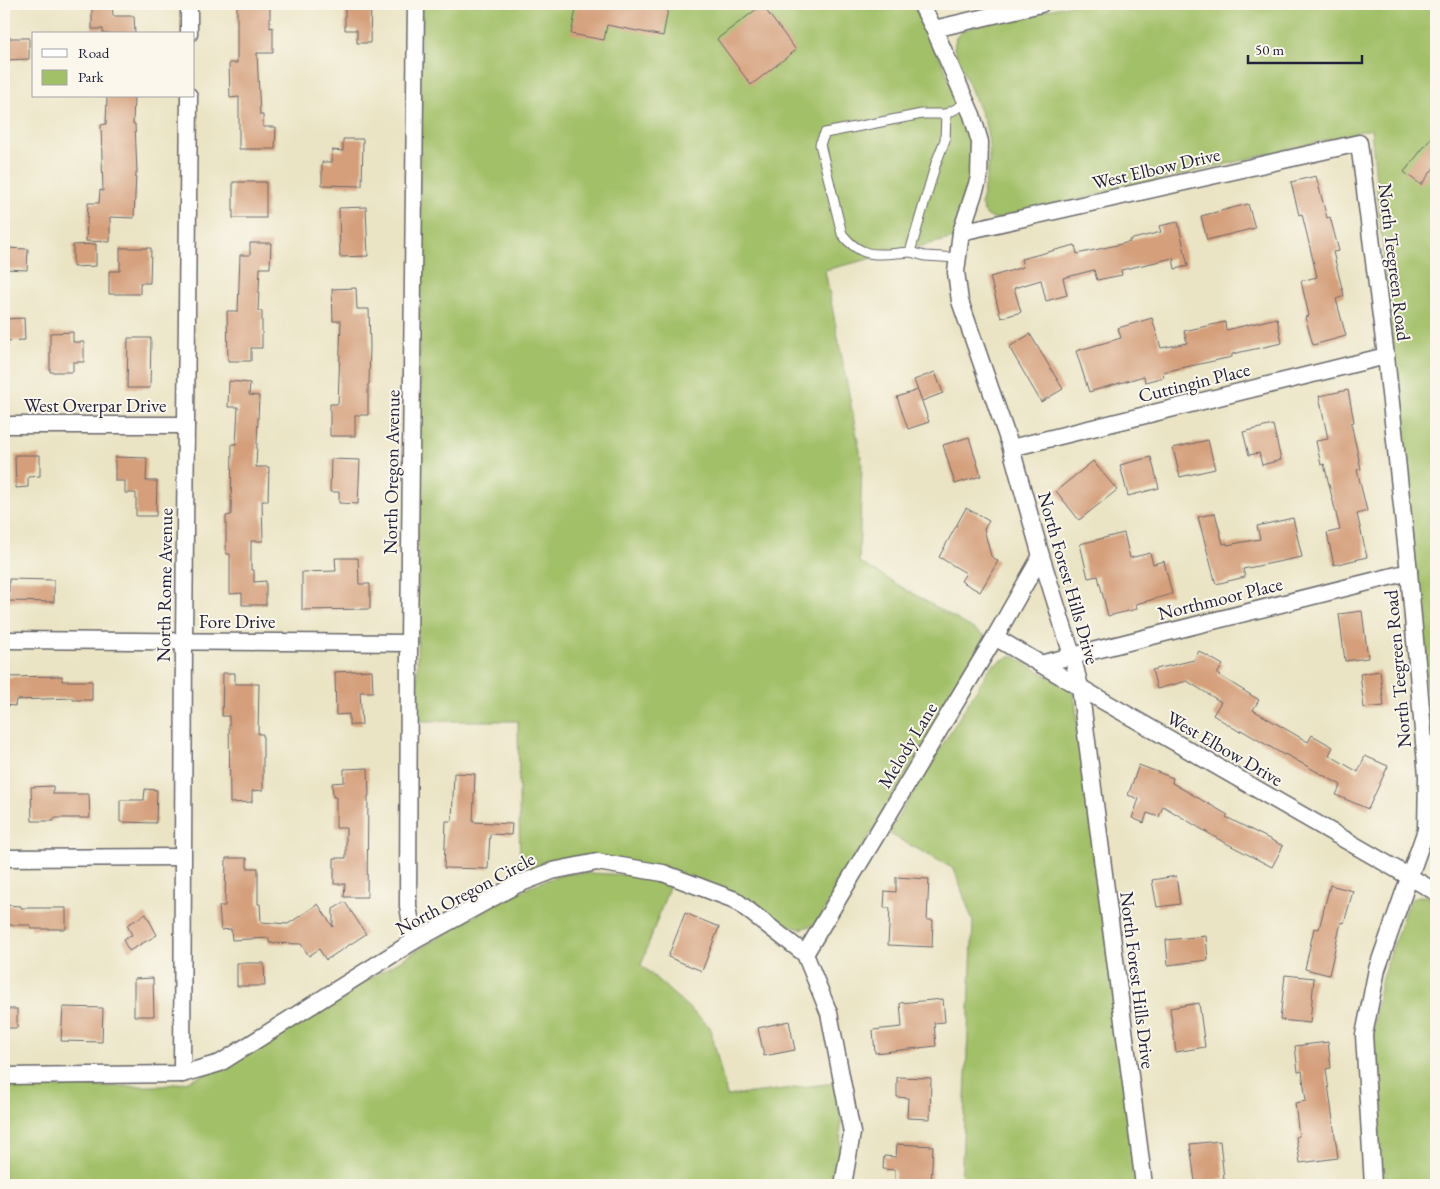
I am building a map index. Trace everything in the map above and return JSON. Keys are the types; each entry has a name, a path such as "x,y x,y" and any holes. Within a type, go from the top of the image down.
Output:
{"street":[{"path":"189,4 189,32"},
{"name":"North Oregon Avenue","path":"414,941 408,906 416,4"},
{"name":"North Forest Hills Drive","path":"921,4 967,103 980,142 979,178 961,232 956,272 960,302 1011,448 1080,687 1144,1185"},
{"path":"934,29 1041,4"},
{"name":"North Rome Avenue","path":"182,1074 182,857 189,98"},
{"name":"West Elbow Drive","path":"961,232 1359,143"},
{"name":"North Teegreen Road","path":"1359,143 1386,356 1427,776 1426,830 1377,970 1364,1035 1373,1185"},
{"name":"Cuttingin Place","path":"1011,448 1386,356"},
{"name":"West Overpar Drive","path":"4,425 186,425"},
{"name":"Melody Lane","path":"805,954 1042,556"},
{"name":"Northmoor Place","path":"1040,664 1408,572"},
{"name":"West Elbow Drive","path":"995,637 1436,892"},
{"name":"Fore Drive","path":"4,640 409,643"},
{"path":"4,858 182,857"},
{"name":"North Oregon Circle","path":"4,1076 182,1074 220,1064 414,941 516,885 552,871 597,862 663,873 735,900 805,954"},
{"path":"805,954 829,1013 852,1133 843,1185"}],"lane":[{"path":"958,258 925,256 910,252 863,253 850,245 842,234 820,144 825,133 922,114 946,114 967,103"},
{"path":"910,252 936,163 945,140 946,114"}],"green space":[{"path":"421,4 913,4 944,66 973,146 973,162 954,238 825,270 862,462 859,562 989,638 816,924 801,929 791,926 760,907 725,891 591,858 555,862 520,873 518,721 417,721"},
{"path":"1075,4 1436,4 1436,875 1430,857 1435,810 1435,780 1371,129 999,219 989,217 983,210 981,203 989,163 989,142 985,123 954,49 956,37 962,31 978,25"},
{"path":"1013,656 1065,686 1074,694 1139,1185 961,1185 973,922 954,869 888,833 991,666"},
{"path":"565,874 632,875 670,884 641,965 710,1027 727,1096 835,1083 841,1117 840,1154 832,1185 4,1185 4,1087 162,1086 185,1082 214,1071 497,903 538,883"},
{"path":"1418,896 1427,896 1436,901 1436,1185 1377,1185 1371,1042 1382,978 1406,908 1412,899"}],"building":[{"path":"92,4 112,4 113,16 134,16 135,32 103,32 103,29 92,29"},
{"path":"237,4 270,4 270,28 273,27 273,53 257,53 260,115 263,115 263,127 276,127 275,149 239,149 239,97 230,98 229,63 237,63"},
{"path":"345,4 371,4 370,43 357,43 357,30 345,30"},
{"path":"577,4 669,4 663,36 607,25 604,40 571,34"},
{"path":"762,5 796,50 751,85 717,39"},
{"path":"4,38 29,38 29,59 4,60"},
{"path":"107,98 134,98 133,124 135,124 137,173 134,218 110,217 110,242 86,241 88,203 99,203 100,190 103,191 101,125 106,124"},
{"path":"1436,132 1436,165 1421,185 1404,172"},
{"path":"343,139 363,139 362,186 322,185 322,162 332,162 332,150 343,151"},
{"path":"1316,176 1327,218 1330,217 1339,251 1333,252 1344,296 1336,299 1346,336 1313,345 1305,317 1309,316 1301,281 1317,277 1302,214 1299,215 1291,182"},
{"path":"233,182 266,182 266,218 233,218"},
{"path":"1248,204 1255,228 1207,240 1201,216"},
{"path":"366,207 368,256 340,257 339,208"},
{"path":"1178,222 1188,266 1175,269 1173,258 1121,270 1122,275 1097,280 1094,270 1063,278 1067,295 1046,301 1041,280 1014,288 1021,312 1001,318 990,277 1023,267 1021,259 1075,245 1077,254 1130,242 1129,240 1161,232 1159,226"},
{"path":"250,243 271,243 270,268 260,268 258,311 262,311 262,348 251,348 251,361 228,361 227,311 238,311 240,255 250,255"},
{"path":"96,244 96,266 73,267 73,245"},
{"path":"4,248 28,249 27,270 4,269"},
{"path":"120,248 151,248 150,283 140,283 140,294 109,294 109,271 120,271"},
{"path":"356,288 357,309 369,309 368,415 355,415 355,436 330,436 330,404 338,404 341,321 333,321 332,289"},
{"path":"24,318 25,340 4,341 4,319"},
{"path":"1152,318 1161,348 1187,343 1184,331 1225,322 1226,330 1277,318 1282,343 1232,354 1232,357 1163,372 1164,377 1145,382 1144,376 1089,392 1076,351 1121,338 1118,328"},
{"path":"73,332 73,342 84,342 84,362 73,362 73,372 50,372 50,333"},
{"path":"1030,334 1063,389 1041,402 1009,347"},
{"path":"128,338 151,338 150,388 127,388"},
{"path":"935,372 943,393 922,401 914,380"},
{"path":"229,381 250,383 249,395 259,396 256,467 269,467 268,501 262,501 263,541 251,541 251,570 254,570 254,582 266,581 266,605 242,605 242,593 230,594 230,554 226,554 226,516 231,515 232,444 236,444 238,407 228,407"},
{"path":"918,390 929,422 908,429 897,397"},
{"path":"1348,390 1354,422 1351,423 1361,469 1357,470 1367,511 1357,514 1367,557 1334,565 1327,533 1340,530 1324,464 1321,465 1316,441 1328,439 1319,396"},
{"path":"1273,425 1281,460 1262,465 1259,453 1249,455 1243,432"},
{"path":"969,437 981,476 955,484 943,445"},
{"path":"1208,440 1215,469 1180,477 1173,448"},
{"path":"15,455 40,455 40,476 28,477 28,487 16,488"},
{"path":"115,457 147,458 146,481 157,481 156,516 136,516 136,493 125,493 125,481 115,481"},
{"path":"1151,457 1159,488 1128,496 1120,465"},
{"path":"331,459 360,460 358,504 339,503 339,492 330,492"},
{"path":"1093,461 1117,490 1079,520 1056,491"},
{"path":"966,508 989,521 984,529 991,556 998,561 980,592 961,581 966,573 939,557"},
{"path":"1215,513 1223,544 1227,543 1227,545 1260,539 1257,526 1293,518 1302,557 1243,569 1245,577 1216,584 1198,517"},
{"path":"1124,533 1130,558 1150,553 1153,564 1164,561 1172,594 1136,604 1137,609 1108,616 1098,576 1088,578 1080,544"},
{"path":"335,558 358,558 359,584 370,584 370,609 302,610 302,572 336,571"},
{"path":"9,579 54,580 54,602 9,601"},
{"path":"1362,611 1368,658 1345,661 1339,614"},
{"path":"1199,651 1223,665 1217,674 1259,700 1253,710 1308,742 1312,735 1333,747 1329,755 1358,772 1365,756 1388,766 1368,809 1336,795 1341,785 1241,730 1240,732 1213,715 1221,702 1187,681 1157,689 1152,670 1194,660"},
{"path":"372,670 373,692 360,692 362,725 349,725 349,714 336,715 335,672"},
{"path":"1380,671 1384,706 1364,708 1360,674"},
{"path":"223,673 235,673 235,684 259,684 258,734 263,734 263,790 252,791 252,802 230,803 229,716 222,716"},
{"path":"62,676 62,681 92,681 92,700 73,700 73,698 16,700 15,706 4,705 4,677"},
{"path":"1139,765 1173,778 1172,783 1228,815 1226,817 1283,846 1272,867 1218,839 1163,806 1159,817 1147,813 1144,823 1132,818 1139,799 1128,795"},
{"path":"368,768 367,897 344,897 345,884 334,884 334,858 346,858 346,828 336,828 336,797 333,797 332,783 344,782 344,769"},
{"path":"454,773 475,774 473,822 512,824 511,835 490,834 488,869 444,868 446,821 452,821"},
{"path":"53,786 53,794 89,794 90,818 54,818 54,821 32,821 31,787"},
{"path":"145,789 157,790 156,823 120,822 120,800 144,800"},
{"path":"226,858 247,858 247,868 258,868 258,904 260,904 261,922 288,924 318,904 333,927 333,909 345,902 366,934 326,960 319,949 309,956 301,944 269,943 269,938 232,940 231,929 221,930 219,906 225,906"},
{"path":"1176,876 1180,904 1157,907 1152,880"},
{"path":"896,877 929,879 927,920 933,920 932,947 888,945 890,908 884,908 885,891 896,892"},
{"path":"1330,885 1353,891 1344,923 1341,922 1329,975 1305,969 1314,928 1319,929"},
{"path":"4,905 21,906 21,908 66,908 66,929 31,929 31,925 4,925"},
{"path":"685,913 719,927 702,971 668,957"},
{"path":"146,914 157,935 129,951 123,940 132,935 127,925"},
{"path":"1206,936 1208,960 1168,965 1166,940"},
{"path":"237,963 264,963 265,986 237,986"},
{"path":"1285,975 1314,978 1310,1023 1280,1020"},
{"path":"153,978 154,1016 134,1016 134,979"},
{"path":"943,999 945,1022 934,1023 936,1046 875,1053 873,1030 902,1027 900,1003"},
{"path":"1199,1003 1205,1047 1176,1052 1170,1008"},
{"path":"63,1007 103,1008 102,1042 61,1041"},
{"path":"4,1009 17,1009 17,1028 4,1028"},
{"path":"789,1021 795,1050 764,1056 758,1028"},
{"path":"1328,1042 1331,1068 1326,1069 1338,1158 1300,1163 1296,1137 1299,1136 1295,1103 1306,1101 1302,1071 1298,1072 1295,1046"},
{"path":"897,1077 931,1078 930,1119 907,1118 908,1098 897,1097"},
{"path":"1220,1141 1224,1179 1195,1182 1190,1144"},
{"path":"897,1144 933,1146 931,1185 895,1185 895,1170 883,1169 884,1156 896,1157"}]}
